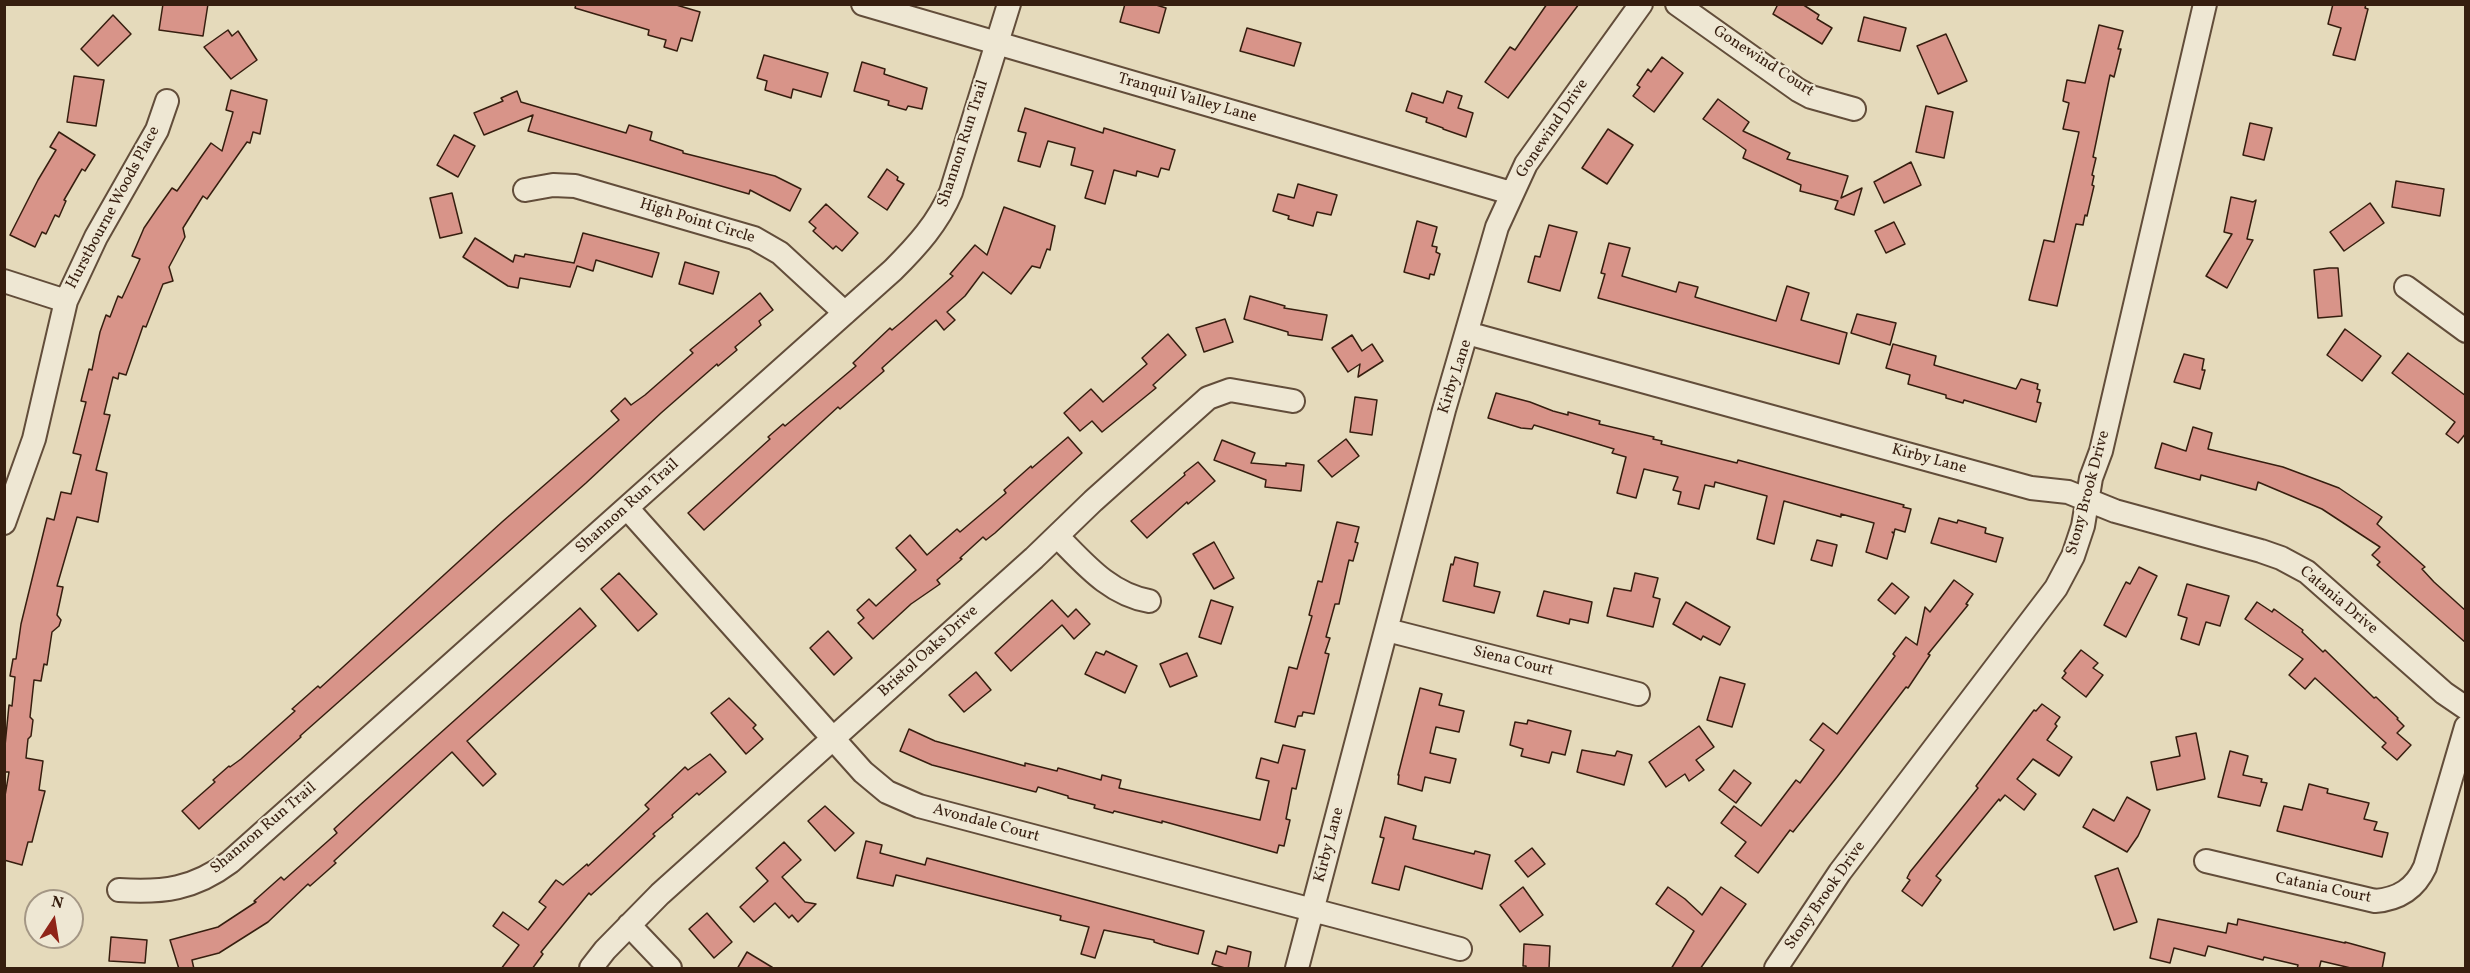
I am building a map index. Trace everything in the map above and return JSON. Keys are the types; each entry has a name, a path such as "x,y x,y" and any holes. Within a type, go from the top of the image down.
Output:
{"street":[{"name":"Tranquil Valley Lane","path":"863,4 1511,193"},
{"name":"Shannon Run Trail","path":"119,890 143,892 174,889 202,880 218,871 845,313 920,243 938,219 951,192 1009,4"},
{"name":"Gonewind Drive","path":"1467,333 1497,227 1526,164 1641,4"},
{"name":"Gonewind Court","path":"1677,4 1798,90 1811,97 1854,109"},
{"name":"Stony Brook Drive","path":"1776,969 1840,872 2056,588 2073,556 2083,526 2091,478 2101,451 2205,4"},
{"name":"Hurstbourne Woods Place","path":"4,523 34,439 66,302 96,237 157,130 167,101"},
{"name":"High Point Circle","path":"525,190 575,186 754,238 780,253 845,313"},
{"path":"4,281 66,302"},
{"path":"2406,287 2466,331"},
{"name":"Kirby Lane","path":"1297,969 1441,422 1467,333 2031,488 2068,492 2087,500"},
{"name":"Bristol Oaks Drive","path":"591,969 605,950 660,894 1208,398 1230,390 1293,401"},
{"name":"Catania Drive","path":"2087,500 2115,511 2261,551 2281,558 2307,572 2444,693 2466,708"},
{"name":"Avondale Court","path":"627,508 832,738 877,785 901,799 919,806 1460,949"},
{"path":"1057,536 1102,580 1127,595 1149,601"},
{"name":"Siena Court","path":"1387,630 1638,694"},
{"name":"Catania Court","path":"2206,861 2375,901 2400,896 2414,886 2425,867 2466,727"},
{"path":"629,925 670,969"}],"building":[{"path":"163,4 208,4 203,36 159,30"},
{"path":"576,4 673,4 700,12 692,41 681,38 677,51 664,47 666,40 648,35 649,30 575,8"},
{"path":"1125,4 1153,4 1166,8 1159,33 1120,22"},
{"path":"1547,4 1579,4 1508,98 1485,82 1510,47 1515,50"},
{"path":"1778,4 1802,4 1819,15 1817,19 1832,28 1822,44 1773,14"},
{"path":"2333,4 2366,4 2365,8 2368,9 2355,60 2333,55 2341,28 2328,24"},
{"path":"113,15 131,34 98,66 81,49"},
{"path":"1864,17 1906,28 1900,51 1858,41"},
{"path":"2099,25 2123,31 2118,49 2121,49 2114,77 2110,75 2093,157 2096,158 2092,175 2094,186 2087,216 2085,215 2083,225 2076,224 2057,306 2029,300 2044,240 2054,242 2079,132 2063,129 2069,103 2063,101 2067,80 2085,83"},
{"path":"1247,28 1301,43 1294,66 1240,51"},
{"path":"228,30 232,36 238,31 257,60 231,79 204,47"},
{"path":"1946,34 1967,81 1938,94 1917,46"},
{"path":"764,55 828,73 821,97 793,89 791,98 765,90 767,81 757,78"},
{"path":"1662,57 1683,73 1654,112 1633,96 1640,87 1637,85 1648,69 1651,72"},
{"path":"862,62 885,69 884,74 927,88 922,109 908,106 906,110 888,105 889,101 854,91"},
{"path":"74,76 104,80 96,126 67,122"},
{"path":"231,90 267,100 260,134 253,132 250,143 247,142 207,199 203,196 183,228 185,237 169,267 173,281 163,284 146,327 143,326 126,375 119,373 118,379 113,377 104,414 110,415 96,470 107,473 98,522 77,517 57,586 63,587 57,615 61,620 59,626 52,632 47,665 44,664 41,681 34,680 30,717 33,720 26,758 43,761 39,790 45,791 32,842 28,842 22,865 4,860 4,802 9,772 4,772 4,756 9,705 12,706 15,677 10,676 13,659 16,659 21,624 47,518 54,520 61,492 71,494 81,455 73,453 86,402 81,401 89,369 92,370 106,315 110,317 118,296 122,298 140,259 132,256 144,228 172,188 177,191 211,143 222,151 233,112 226,110"},
{"path":"517,91 521,102 626,133 629,125 652,132 650,140 683,151 683,153 775,176 801,189 790,211 750,190 749,194 528,131 533,115 484,135 474,113 503,101 501,98"},
{"path":"1447,91 1462,96 1458,108 1473,113 1466,137 1426,122 1427,118 1406,111 1412,93 1443,103"},
{"path":"1718,99 1749,122 1743,131 1790,153 1787,159 1848,176 1841,198 1862,188 1854,215 1835,209 1838,201 1800,191 1801,185 1743,158 1746,150 1703,119"},
{"path":"1926,106 1953,112 1944,158 1916,152"},
{"path":"1025,108 1103,133 1104,128 1175,150 1169,170 1161,168 1158,177 1137,171 1136,176 1114,170 1105,204 1085,198 1093,171 1071,165 1075,148 1048,141 1040,167 1018,161 1026,133 1018,131"},
{"path":"2250,123 2272,128 2264,160 2243,155"},
{"path":"1608,129 1633,145 1607,184 1582,168"},
{"path":"59,132 95,155 85,171 82,169 64,200 66,201 59,217 55,215 46,234 42,232 35,247 10,235 56,150 50,147"},
{"path":"454,135 475,146 458,177 437,165"},
{"path":"1911,162 1921,185 1884,203 1874,182"},
{"path":"887,169 904,184 887,210 868,197"},
{"path":"2396,181 2444,189 2440,216 2392,207"},
{"path":"1298,184 1337,195 1331,215 1317,212 1313,226 1288,219 1289,216 1273,211 1278,194 1294,198"},
{"path":"452,193 462,233 440,238 430,198"},
{"path":"2231,197 2253,202 2256,200 2247,239 2253,240 2227,288 2206,276 2232,234 2224,232"},
{"path":"2370,203 2384,223 2344,251 2330,232"},
{"path":"826,204 858,233 842,251 836,246 833,249 813,231 816,228 809,222"},
{"path":"1004,207 1055,226 1050,250 1047,249 1040,268 1032,266 1011,294 983,272 965,296 947,312 955,320 944,330 936,320 930,325 882,368 884,371 840,409 838,407 704,530 688,513 770,439 768,437 783,424 785,426 856,366 853,363 890,328 892,330 953,276 950,274 975,245 987,255"},
{"path":"1417,221 1437,227 1432,246 1437,247 1436,252 1440,254 1434,275 1430,274 1429,279 1404,272"},
{"path":"1894,222 1905,244 1886,253 1875,231"},
{"path":"1549,225 1577,232 1560,291 1528,282 1535,256 1540,257"},
{"path":"583,233 659,253 652,277 596,260 593,271 577,266 570,287 520,278 518,288 508,286 463,257 475,238 513,262 515,255 524,257 525,254 574,263"},
{"path":"1609,243 1630,248 1622,276 1676,292 1679,282 1698,287 1695,297 1776,321 1787,286 1809,293 1801,320 1847,333 1839,364 1598,298 1605,274 1601,273"},
{"path":"685,262 719,272 713,294 679,284"},
{"path":"2338,268 2342,316 2318,318 2314,270"},
{"path":"760,293 773,310 759,321 761,325 735,347 737,350 718,366 717,364 661,413 586,483 300,736 199,829 182,811 215,782 213,780 241,759 295,711 292,709 318,686 320,688 502,522 619,420 611,411 625,398 631,405 645,395 693,353 690,350"},
{"path":"1250,296 1285,306 1284,308 1327,315 1322,340 1288,335 1288,332 1244,319"},
{"path":"1857,314 1896,323 1890,345 1851,333"},
{"path":"1225,319 1233,342 1204,352 1196,328"},
{"path":"2345,329 2381,356 2362,381 2327,355"},
{"path":"1168,334 1186,355 1153,385 1156,388 1102,432 1092,421 1080,431 1064,413 1091,389 1103,402 1147,364 1142,358"},
{"path":"1352,335 1362,351 1372,344 1383,361 1358,377 1360,364 1348,372 1332,348"},
{"path":"1893,344 1936,356 1934,365 2016,389 2021,379 2038,384 2037,389 2040,390 2037,402 2041,403 2036,422 1964,400 1963,403 1946,398 1946,395 1908,384 1910,375 1886,368"},
{"path":"2408,353 2466,396 2466,433 2458,443 2446,434 2455,422 2392,373"},
{"path":"2184,354 2204,359 2202,370 2205,370 2200,389 2174,382"},
{"path":"1496,393 1553,411 1568,415 1568,412 1600,421 1599,424 1654,437 1653,439 1662,441 1661,444 1737,463 1738,460 1904,505 1903,507 1911,509 1905,532 1895,529 1894,533 1892,532 1894,534 1887,559 1866,552 1874,523 1841,514 1841,517 1784,501 1774,544 1757,539 1767,496 1715,482 1714,487 1705,485 1699,509 1678,504 1681,492 1673,490 1678,477 1644,469 1636,498 1617,493 1626,457 1612,453 1614,449 1534,425 1532,429 1521,428 1488,418"},
{"path":"1355,397 1377,400 1372,435 1350,432"},
{"path":"2193,427 2212,433 2208,449 2283,467 2339,488 2382,517 2377,524 2425,567 2422,569 2434,582 2466,611 2466,643 2377,565 2380,562 2372,555 2380,547 2322,509 2258,482 2256,490 2201,475 2200,480 2155,468 2162,443 2186,451"},
{"path":"1068,437 1082,453 995,533 986,540 983,537 960,558 962,559 937,580 940,584 911,604 873,639 858,623 864,618 857,610 869,599 876,606 916,570 896,548 910,535 927,555 957,529 960,532 1006,493 1004,490 1031,466 1032,468"},
{"path":"1346,439 1359,456 1332,477 1318,461"},
{"path":"1222,440 1255,453 1251,463 1304,465 1301,491 1265,487 1266,480 1214,460"},
{"path":"1198,462 1215,481 1188,504 1187,502 1147,538 1131,521"},
{"path":"1939,518 1957,523 1958,520 1986,528 1985,533 2003,538 1996,562 1931,543"},
{"path":"1337,522 1359,527 1355,542 1358,543 1353,561 1349,560 1339,604 1335,604 1326,637 1330,638 1325,653 1329,654 1314,714 1303,712 1302,716 1298,716 1295,727 1275,722 1289,667 1297,669 1312,616 1309,615 1318,581 1322,582"},
{"path":"1817,540 1837,545 1832,566 1811,560"},
{"path":"1214,542 1234,578 1214,589 1193,554"},
{"path":"1455,557 1478,563 1474,586 1500,592 1494,613 1443,601 1451,564 1453,565"},
{"path":"2139,567 2157,576 2126,637 2104,625 2126,582 2130,584"},
{"path":"619,573 657,614 638,631 601,589"},
{"path":"1635,573 1658,578 1653,597 1660,599 1653,627 1607,616 1614,588 1631,591"},
{"path":"1954,580 1973,594 1966,604 1968,605 1928,654 1930,655 1908,688 1906,687 1793,832 1790,830 1758,873 1735,856 1746,842 1721,823 1734,806 1761,826 1796,780 1800,783 1824,750 1810,740 1823,723 1837,734 1895,656 1893,654 1906,637 1917,645 1925,607 1930,612"},
{"path":"1892,583 1909,597 1895,614 1878,600"},
{"path":"2187,584 2229,596 2220,626 2206,622 2199,645 2181,639 2187,618 2178,615"},
{"path":"1544,591 1592,602 1588,623 1570,619 1569,624 1537,616"},
{"path":"1052,600 1068,617 1076,609 1090,624 1074,639 1062,625 1011,671 995,653"},
{"path":"1211,600 1233,607 1221,644 1199,637"},
{"path":"1686,602 1730,627 1720,645 1703,636 1701,640 1673,624"},
{"path":"2257,602 2272,612 2274,609 2303,630 2302,632 2323,652 2325,650 2398,718 2404,726 2397,733 2411,745 2397,760 2382,747 2386,743 2315,678 2305,689 2289,675 2303,659 2245,619"},
{"path":"580,608 596,626 467,741 496,774 483,786 452,752 334,861 336,863 310,886 308,884 268,922 219,953 192,960 194,969 179,969 170,940 218,927 256,902 254,901 281,877 284,880 337,833 334,829 360,805"},
{"path":"828,631 852,658 834,675 810,648"},
{"path":"2081,650 2098,663 2093,668 2103,675 2086,697 2062,678 2066,673 2064,671"},
{"path":"1106,651 1137,666 1125,693 1085,674 1096,652 1104,655"},
{"path":"1187,653 1197,676 1170,687 1160,664"},
{"path":"976,672 991,690 964,712 949,695"},
{"path":"1720,677 1745,684 1732,727 1707,720"},
{"path":"1420,688 1442,694 1439,705 1464,711 1459,732 1436,727 1430,753 1456,759 1450,783 1425,777 1422,791 1398,784 1398,775"},
{"path":"729,698 756,725 753,728 763,739 746,754 711,713"},
{"path":"2042,704 2060,717 2055,724 2057,726 2047,740 2072,757 2059,776 2033,759 2017,779 2036,794 2024,810 2005,795 2000,801 1999,799 1936,876 1941,880 1922,906 1902,891 1910,880 1907,878 1910,872 1978,788 1976,786 2034,710 2036,711"},
{"path":"1528,720 1571,731 1565,755 1552,752 1549,763 1521,756 1523,749 1510,745 1515,722 1527,724"},
{"path":"1699,726 1714,747 1696,760 1704,770 1689,781 1685,774 1666,787 1649,762"},
{"path":"909,729 935,741 1025,766 1025,763 1057,771 1058,768 1101,780 1102,775 1121,780 1119,788 1260,820 1269,781 1256,778 1261,758 1278,763 1283,745 1305,750 1296,789 1292,788 1286,819 1290,820 1284,846 1279,845 1277,853 1162,821 1162,823 1094,808 1095,805 1038,787 1036,792 932,765 900,751"},
{"path":"2196,733 2205,779 2157,790 2151,762 2180,756 2176,737"},
{"path":"1582,750 1615,756 1617,751 1632,755 1624,785 1577,772"},
{"path":"2230,751 2248,756 2243,775 2262,779 2261,782 2267,783 2260,806 2218,797"},
{"path":"710,754 726,772 672,815 673,817 653,834 655,836 591,895 589,893 541,952 543,954 532,969 501,969 519,945 493,926 503,912 528,930 546,907 539,902 556,880 563,885 587,864 588,866 649,809 645,805 685,767 688,770"},
{"path":"1734,770 1751,783 1736,803 1719,790"},
{"path":"2309,784 2328,789 2327,793 2369,803 2364,819 2377,822 2374,830 2388,833 2382,857 2277,831 2284,806 2302,810"},
{"path":"2127,797 2150,810 2138,836 2127,852 2083,827 2093,809 2114,821"},
{"path":"825,806 854,833 835,851 808,821"},
{"path":"1385,817 1416,826 1413,839 1474,854 1475,851 1490,855 1482,889 1405,866 1399,890 1372,883 1384,838 1380,837"},
{"path":"866,841 882,845 880,853 925,865 927,858 1204,931 1198,954 1163,945 1154,940 1104,930 1095,958 1081,954 1089,927 1060,920 1061,916 896,875 893,886 857,878"},
{"path":"784,842 801,860 782,877 805,902 816,904 798,922 792,915 789,918 775,903 754,922 740,907 768,881 756,868"},
{"path":"1532,848 1545,864 1528,877 1515,861"},
{"path":"2118,868 2137,922 2114,930 2095,876"},
{"path":"1523,887 1543,915 1520,932 1500,905"},
{"path":"1668,887 1702,915 1721,887 1746,904 1700,969 1671,969 1694,931 1656,904"},
{"path":"707,913 732,942 714,958 689,929"},
{"path":"2158,919 2226,933 2228,923 2237,925 2238,919 2385,953 2382,969 2355,969 2321,961 2319,969 2297,969 2298,965 2264,957 2263,960 2208,946 2205,956 2174,948 2170,963 2150,958"},
{"path":"111,937 147,940 145,963 109,961"},
{"path":"1524,944 1550,946 1549,969 1526,969 1526,966 1523,966"},
{"path":"1228,946 1251,952 1248,969 1228,969 1212,964 1216,951 1226,954"},
{"path":"747,952 775,969 737,969"}]}
